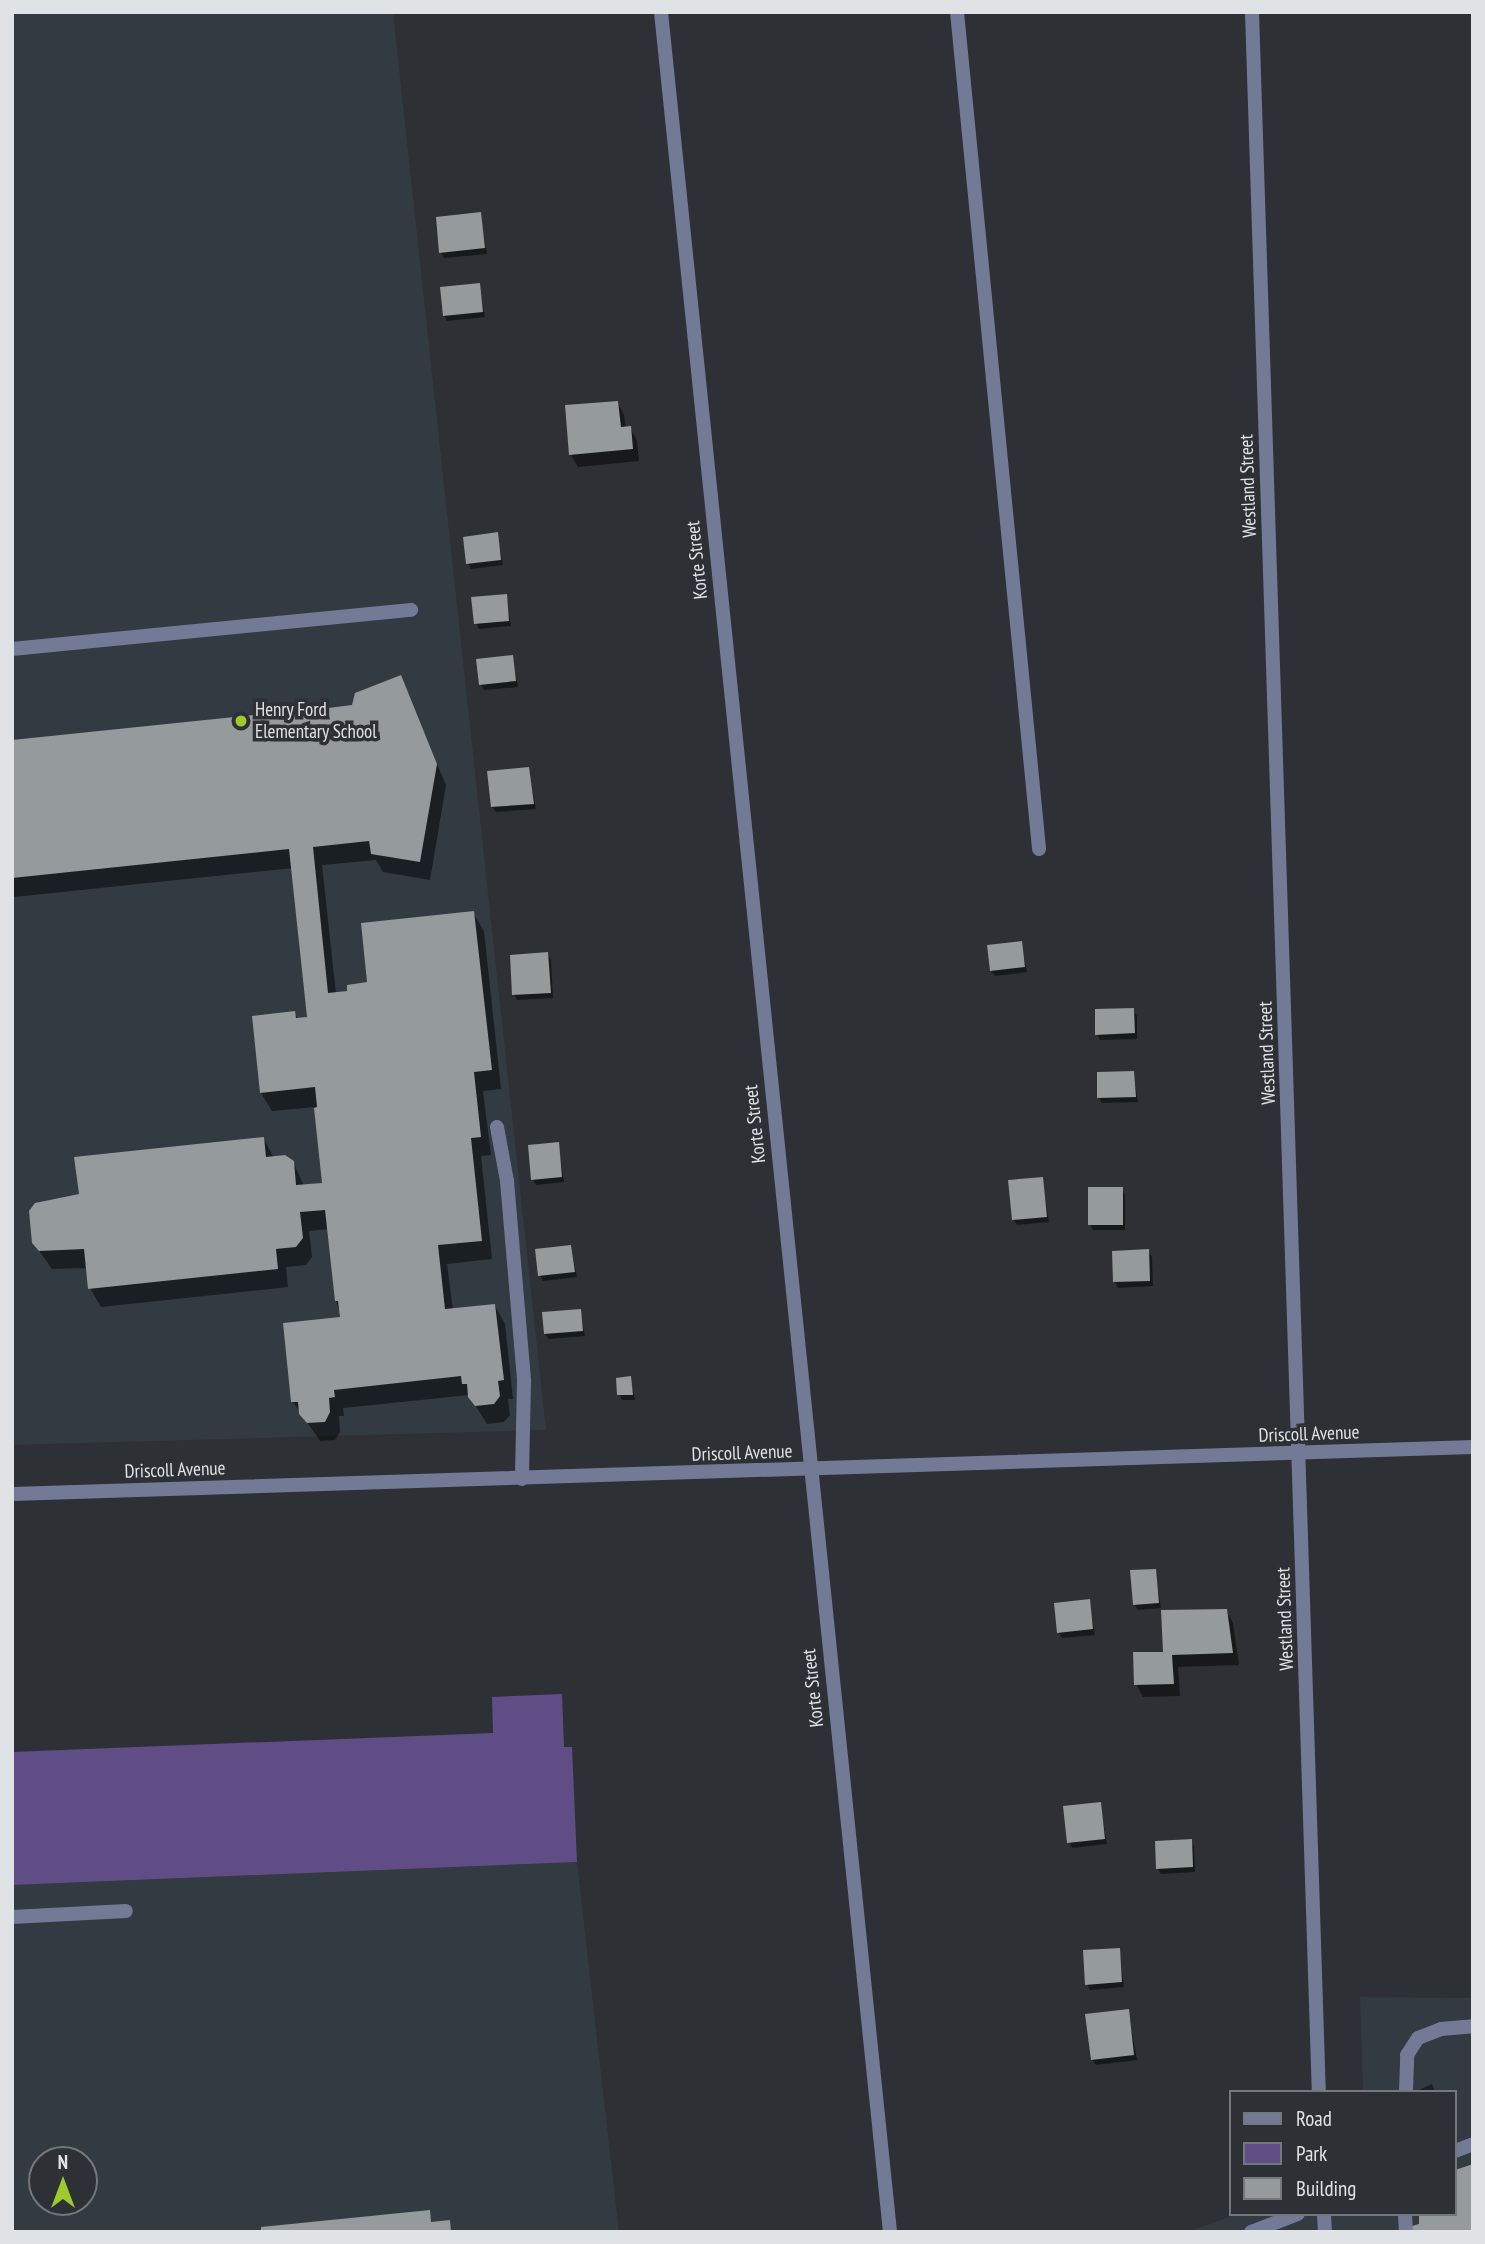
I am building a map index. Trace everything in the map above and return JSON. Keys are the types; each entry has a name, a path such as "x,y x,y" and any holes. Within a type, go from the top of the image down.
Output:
{"street":[{"name":"Korte Street","path":"661,12 890,2232"},
{"path":"957,12 1039,849"},
{"name":"Westland Street","path":"1252,12 1319,2090"},
{"path":"12,649 411,610"},
{"path":"497,1127 508,1181 524,1381 522,1479"},
{"name":"Driscoll Avenue","path":"12,1494 1473,1447"},
{"path":"12,1917 126,1911"},
{"path":"1406,2090 1407,2055 1418,2038 1441,2029 1473,2026"},
{"path":"1251,2232 1293,2216"}],"shaded area":[{"name":"Henry Ford Elementary School","path":"12,12 393,12 546,1430 12,1445"},
{"path":"577,1862 619,2232 12,2232 12,1885"},
{"path":"1360,1997 1473,1998 1473,2232 1188,2232 1232,2216 1457,2216 1457,2090 1363,2090"}],"green space":[{"path":"562,1694 564,1747 572,1747 577,1862 12,1885 12,1752 493,1733 492,1697"}],"building":[{"path":"481,212 485,248 439,253 436,217"},
{"path":"480,283 483,312 443,316 440,287"},
{"path":"618,401 621,427 631,426 633,449 569,455 565,405"},
{"path":"498,532 501,560 466,564 463,537"},
{"path":"507,594 509,621 474,624 471,597"},
{"path":"513,655 516,681 479,685 476,659"},
{"path":"401,675 437,764 420,862 371,854 369,841 313,847 328,993 347,991 347,985 367,982 361,923 474,911 492,1070 474,1072 481,1137 471,1138 482,1241 438,1245 445,1309 495,1304 504,1380 498,1381 500,1396 494,1404 475,1406 468,1397 467,1384 462,1384 461,1376 334,1390 335,1397 329,1398 330,1412 325,1422 307,1423 299,1414 298,1402 291,1402 283,1323 340,1317 338,1301 335,1301 325,1210 300,1212 303,1238 296,1247 276,1249 278,1269 88,1289 84,1249 39,1251 32,1243 29,1211 35,1203 79,1194 74,1157 264,1137 266,1157 285,1155 294,1161 296,1185 322,1183 314,1108 317,1107 315,1087 260,1093 252,1016 295,1011 296,1018 307,1017 289,849 12,878 12,740 273,713 303,702 304,711 352,705 355,693"},
{"path":"529,767 534,804 491,807 487,771"},
{"path":"1022,941 1025,967 990,971 987,945"},
{"path":"548,952 551,993 512,995 510,955"},
{"path":"1134,1008 1135,1033 1095,1035 1095,1009"},
{"path":"1134,1071 1136,1097 1097,1098 1097,1072"},
{"path":"559,1142 562,1177 531,1180 528,1145"},
{"path":"1043,1177 1047,1217 1012,1220 1008,1180"},
{"path":"1088,1187 1123,1187 1123,1225 1088,1225"},
{"path":"571,1245 575,1272 538,1276 535,1249"},
{"path":"1149,1249 1150,1281 1113,1282 1112,1251"},
{"path":"581,1309 583,1331 544,1334 542,1312"},
{"path":"631,1376 633,1395 617,1395 616,1378"},
{"path":"1156,1569 1159,1603 1133,1605 1130,1570"},
{"path":"1090,1599 1093,1629 1057,1633 1054,1603"},
{"path":"1227,1609 1233,1653 1172,1655 1174,1684 1134,1685 1133,1652 1163,1652 1161,1610"},
{"path":"1101,1802 1105,1839 1067,1843 1063,1806"},
{"path":"1192,1839 1193,1867 1156,1869 1155,1841"},
{"path":"1120,1948 1122,1982 1085,1985 1083,1950"},
{"path":"1129,2009 1134,2055 1091,2060 1085,2014"},
{"path":"1473,2164 1473,2232 1412,2232 1412,2226 1419,2224 1419,2216 1457,2216 1457,2169"},
{"path":"430,2210 431,2222 450,2220 451,2232 261,2232 261,2227"}],"place":[{"name":"Henry Ford Elementary School","path":"241,721"}]}
